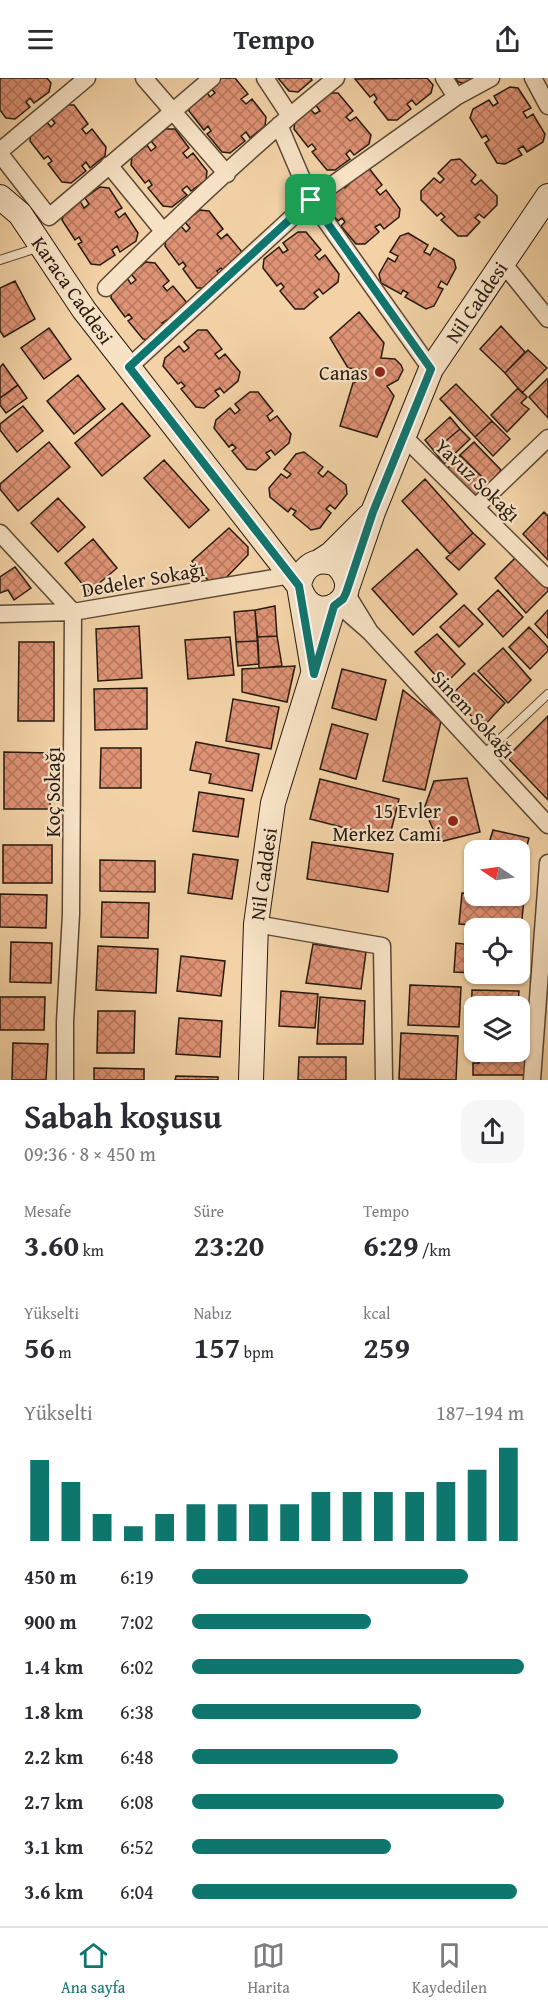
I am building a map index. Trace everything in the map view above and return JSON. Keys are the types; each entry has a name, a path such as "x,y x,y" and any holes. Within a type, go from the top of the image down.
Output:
{"street":[{"path":"87,78 0,152 49,217 212,78"},
{"path":"144,78 227,174"},
{"path":"265,78 284,120 311,200 431,369"},
{"path":"106,288 163,231 284,120 336,78"},
{"path":"444,78 456,97"},
{"path":"129,367 311,200 456,97 491,78"},
{"path":"533,78 548,106"},
{"path":"109,165 163,231"},
{"name":"Nil Caddesi","path":"251,1080 256,924 273,803 314,674 373,512 431,369 548,196"},
{"name":"Karaca Caddesi","path":"0,197 20,214 84,310 297,584"},
{"path":"503,263 548,319"},
{"name":"Yavuz Sokağı","path":"403,436 548,579"},
{"path":"476,507 548,438"},
{"path":"268,544 318,561 336,564 342,570 341,597 327,609 314,607 303,598 297,584 304,571 318,561 331,554 373,512"},
{"path":"0,533 73,612"},
{"name":"Nil Caddesi","path":"297,584 314,674"},
{"name":"Dedeler Sokağı","path":"0,614 73,612 297,584"},
{"name":"Sinem Sokağı","path":"341,597 370,633 548,825"},
{"name":"Koç Sokağı","path":"65,1080 72,891 73,612"},
{"path":"532,1080 548,863"},
{"path":"256,924 382,946 384,1080"}],"lane":[{"path":"0,260 42,246"},
{"path":"483,755 548,694"}],"building":[{"path":"0,78 47,78 51,83 49,92 34,103 30,98 26,102 30,107 15,119 6,118 0,110"},
{"path":"221,78 235,78 248,94 241,99 246,104 252,99 266,117 265,126 250,138 246,132 241,136 245,141 230,153 222,152 207,134 211,131 208,126 204,130 189,111 191,102 206,91 210,97 215,93 210,87"},
{"path":"278,78 311,78 312,80 298,92 289,91"},
{"path":"427,78 433,85 431,93 416,105 412,100 407,104 411,109 397,120 388,120 374,102 377,99 374,94 370,97 355,79"},
{"path":"455,78 476,78 467,84 458,82"},
{"path":"510,87 518,88 531,108 523,112 527,118 533,114 545,134 543,142 527,152 523,146 518,149 522,155 505,164 497,163 485,143 489,140 486,135 482,138 470,118 473,109 489,100 493,106 498,103 494,96"},
{"path":"329,93 338,93 353,111 346,117 350,121 356,117 371,135 369,144 354,155 350,150 346,154 350,159 335,170 327,170 312,152 316,149 312,144 308,147 294,129 295,120 310,109 315,114 320,111 315,104"},
{"path":"65,105 74,105 88,124 82,129 86,134 92,129 106,147 105,156 90,168 86,162 82,166 86,171 71,183 62,182 48,164 52,161 48,156 44,159 30,141 31,132 46,121 51,127 55,123 50,117"},
{"path":"166,129 175,129 189,148 183,153 187,158 193,153 207,171 206,180 191,191 187,186 182,190 187,195 172,207 163,206 148,188 152,185 149,180 145,183 131,165 132,156 147,145 151,151 156,147 151,141"},
{"path":"460,159 476,175 471,181 475,185 481,180 497,196 497,205 484,218 479,214 475,218 480,222 467,236 458,236 441,220 445,217 441,213 437,216 421,200 421,191 434,178 440,183 444,179 438,173 451,160"},
{"path":"368,167 382,185 376,190 380,195 386,190 400,209 399,217 384,229 380,224 375,227 379,232 365,244 356,244 341,226 345,222 342,218 338,221 323,203 325,194 340,182 345,188 349,184 344,178"},
{"path":"100,187 109,188 122,208 115,212 119,218 125,213 138,233 136,241 120,252 117,246 112,250 115,255 100,265 91,264 78,244 82,242 79,237 75,240 62,220 64,212 80,201 84,208 89,204 85,198"},
{"path":"200,210 209,211 223,229 217,234 221,239 227,234 242,252 240,261 225,273 221,268 217,271 221,276 206,288 197,288 183,269 186,266 183,262 179,265 165,246 166,238 181,226 186,232 190,228 185,222"},
{"path":"298,232 306,232 321,250 315,255 319,260 325,255 339,274 338,282 323,294 319,289 314,293 318,297 304,309 295,309 280,291 284,287 281,283 277,286 263,268 264,259 279,247 283,253 288,250 283,243"},
{"path":"408,233 428,245 424,252 430,255 434,248 454,260 456,268 447,285 441,281 438,287 443,289 434,306 426,309 405,297 408,293 403,290 401,294 381,283 379,274 388,258 395,262 398,256 390,252 400,236"},
{"path":"146,262 155,263 169,281 163,286 167,291 173,286 188,304 171,325 167,320 162,323 166,328 152,340 143,339 128,321 132,318 129,314 125,317 111,298 112,290 127,278 131,284 136,280 131,274"},
{"path":"15,281 35,319 4,337 0,331 0,288"},
{"path":"359,312 384,343 381,358 395,359 403,370 398,380 387,386 394,396 377,437 340,426 353,383 359,380 361,374 359,369 348,368 330,338"},
{"path":"501,326 525,352 505,373 480,349"},
{"path":"49,328 71,359 44,379 21,348"},
{"path":"198,330 207,330 222,349 215,354 219,359 225,354 240,372 238,381 224,393 220,388 215,391 219,396 204,408 196,407 181,389 185,386 181,382 178,384 163,366 165,358 179,346 184,352 189,348 184,342"},
{"path":"528,350 547,368 522,393 505,373"},
{"path":"3,364 18,385 0,398 0,367"},
{"path":"78,375 105,409 74,434 47,401"},
{"path":"548,379 548,418 529,397"},
{"path":"456,384 492,421 475,437 440,399"},
{"path":"18,385 27,398 6,413 0,405 0,398"},
{"path":"518,388 527,397 521,403 529,409 507,432 491,415"},
{"path":"250,392 258,392 273,411 267,416 270,421 277,416 291,434 289,443 275,455 271,450 266,453 270,458 256,470 247,469 232,451 236,448 232,444 229,447 214,428 216,420 230,408 235,414 240,410 235,404"},
{"path":"122,403 150,436 102,476 75,443"},
{"path":"23,406 43,431 17,452 0,430 0,424"},
{"path":"450,417 460,429 434,451 425,440"},
{"path":"492,421 510,439 493,456 475,437"},
{"path":"460,429 470,439 444,464 434,451"},
{"path":"49,442 70,467 18,511 0,489 0,484"},
{"path":"474,442 501,470 489,484 460,455"},
{"path":"304,452 323,467 318,473 323,477 328,471 346,485 347,494 335,509 330,505 326,509 331,513 320,528 311,530 293,515 296,511 291,508 288,512 270,497 269,488 281,474 287,478 291,474 284,469 296,454"},
{"path":"460,455 489,484 474,497 446,470"},
{"path":"164,460 209,510 189,528 144,478"},
{"path":"425,479 473,533 450,554 402,501"},
{"path":"58,498 85,527 58,552 31,523"},
{"path":"544,512 548,516 548,560 523,534"},
{"path":"229,528 248,547 248,555 219,585 212,585 192,561"},
{"path":"473,533 485,544 459,570 446,558"},
{"path":"93,539 117,568 89,592 65,563"},
{"path":"417,549 457,594 413,635 372,589"},
{"path":"517,556 548,587 548,591 526,613 495,578"},
{"path":"15,567 31,588 14,600 8,590 0,593 0,577"},
{"path":"498,590 523,617 503,637 478,609"},
{"path":"464,605 483,624 459,647 440,627"},
{"path":"275,606 277,636 257,637 255,610"},
{"path":"255,610 258,641 236,642 234,612"},
{"path":"548,610 548,638 535,624"},
{"path":"139,626 142,678 98,681 96,629"},
{"path":"529,627 548,647 548,651 530,669 509,647"},
{"path":"437,634 465,664 444,685 415,652"},
{"path":"277,636 282,666 259,668 257,637"},
{"path":"230,637 234,675 188,679 185,640"},
{"path":"258,641 259,664 238,666 236,642"},
{"path":"19,642 54,642 54,721 18,721"},
{"path":"503,648 531,680 508,703 478,671"},
{"path":"295,666 287,702 242,692 242,669"},
{"path":"342,669 386,680 376,720 332,708"},
{"path":"474,673 505,703 482,728 452,694"},
{"path":"147,688 147,729 95,730 94,689"},
{"path":"403,690 441,721 425,790 383,781"},
{"path":"233,699 279,707 271,749 226,741"},
{"path":"548,716 548,800 507,757"},
{"path":"332,724 368,734 356,779 320,769"},
{"path":"196,742 259,754 252,791 209,783 211,774 190,770"},
{"path":"101,748 141,748 141,788 100,788"},
{"path":"4,752 51,753 50,809 4,809"},
{"name":"15 Evler Merkez Cami","path":"467,778 480,832 439,842 424,809 434,781"},
{"path":"320,779 399,799 389,839 310,819"},
{"path":"199,792 244,799 238,837 193,831"},
{"path":"493,830 529,838 528,840 490,840"},
{"path":"312,842 393,854 388,892 307,879"},
{"path":"3,845 52,845 52,883 3,883"},
{"path":"193,854 238,860 232,899 188,893"},
{"path":"100,860 155,861 155,892 100,891"},
{"path":"462,893 464,893 464,906 523,906 522,918 464,918 464,924 459,924"},
{"path":"0,894 47,895 46,928 0,927"},
{"path":"102,902 149,903 148,938 101,937"},
{"path":"11,942 52,943 51,983 10,982"},
{"path":"456,943 464,944 464,972 454,972"},
{"path":"313,944 366,952 361,989 306,983"},
{"path":"98,946 158,949 156,993 96,990"},
{"path":"181,956 225,961 221,996 177,991"},
{"path":"410,985 461,987 459,1027 408,1025"},
{"path":"472,990 519,991 519,996 472,996"},
{"path":"281,991 318,994 315,1028 279,1026"},
{"path":"0,997 45,997 44,1030 0,1030"},
{"path":"320,997 365,1001 363,1044 317,1044"},
{"path":"98,1011 135,1011 134,1053 97,1053"},
{"path":"179,1018 222,1021 220,1057 176,1054"},
{"path":"401,1033 458,1036 456,1080 399,1079"},
{"path":"13,1043 48,1044 46,1080 12,1080"},
{"path":"299,1057 346,1057 346,1080 298,1080"},
{"path":"525,1062 525,1075 473,1075 473,1063"},
{"path":"94,1068 144,1069 144,1080 94,1080"},
{"path":"176,1076 218,1077 218,1080 175,1080"}],"place":[{"name":"Canas","path":"380,372"},
{"name":"15 Evler Merkez Cami","path":"453,821"}],"route":[{"path":"311,200 431,369 373,512 346,593 343,599 334,606 314,674 299,586 129,367 311,200"}]}
